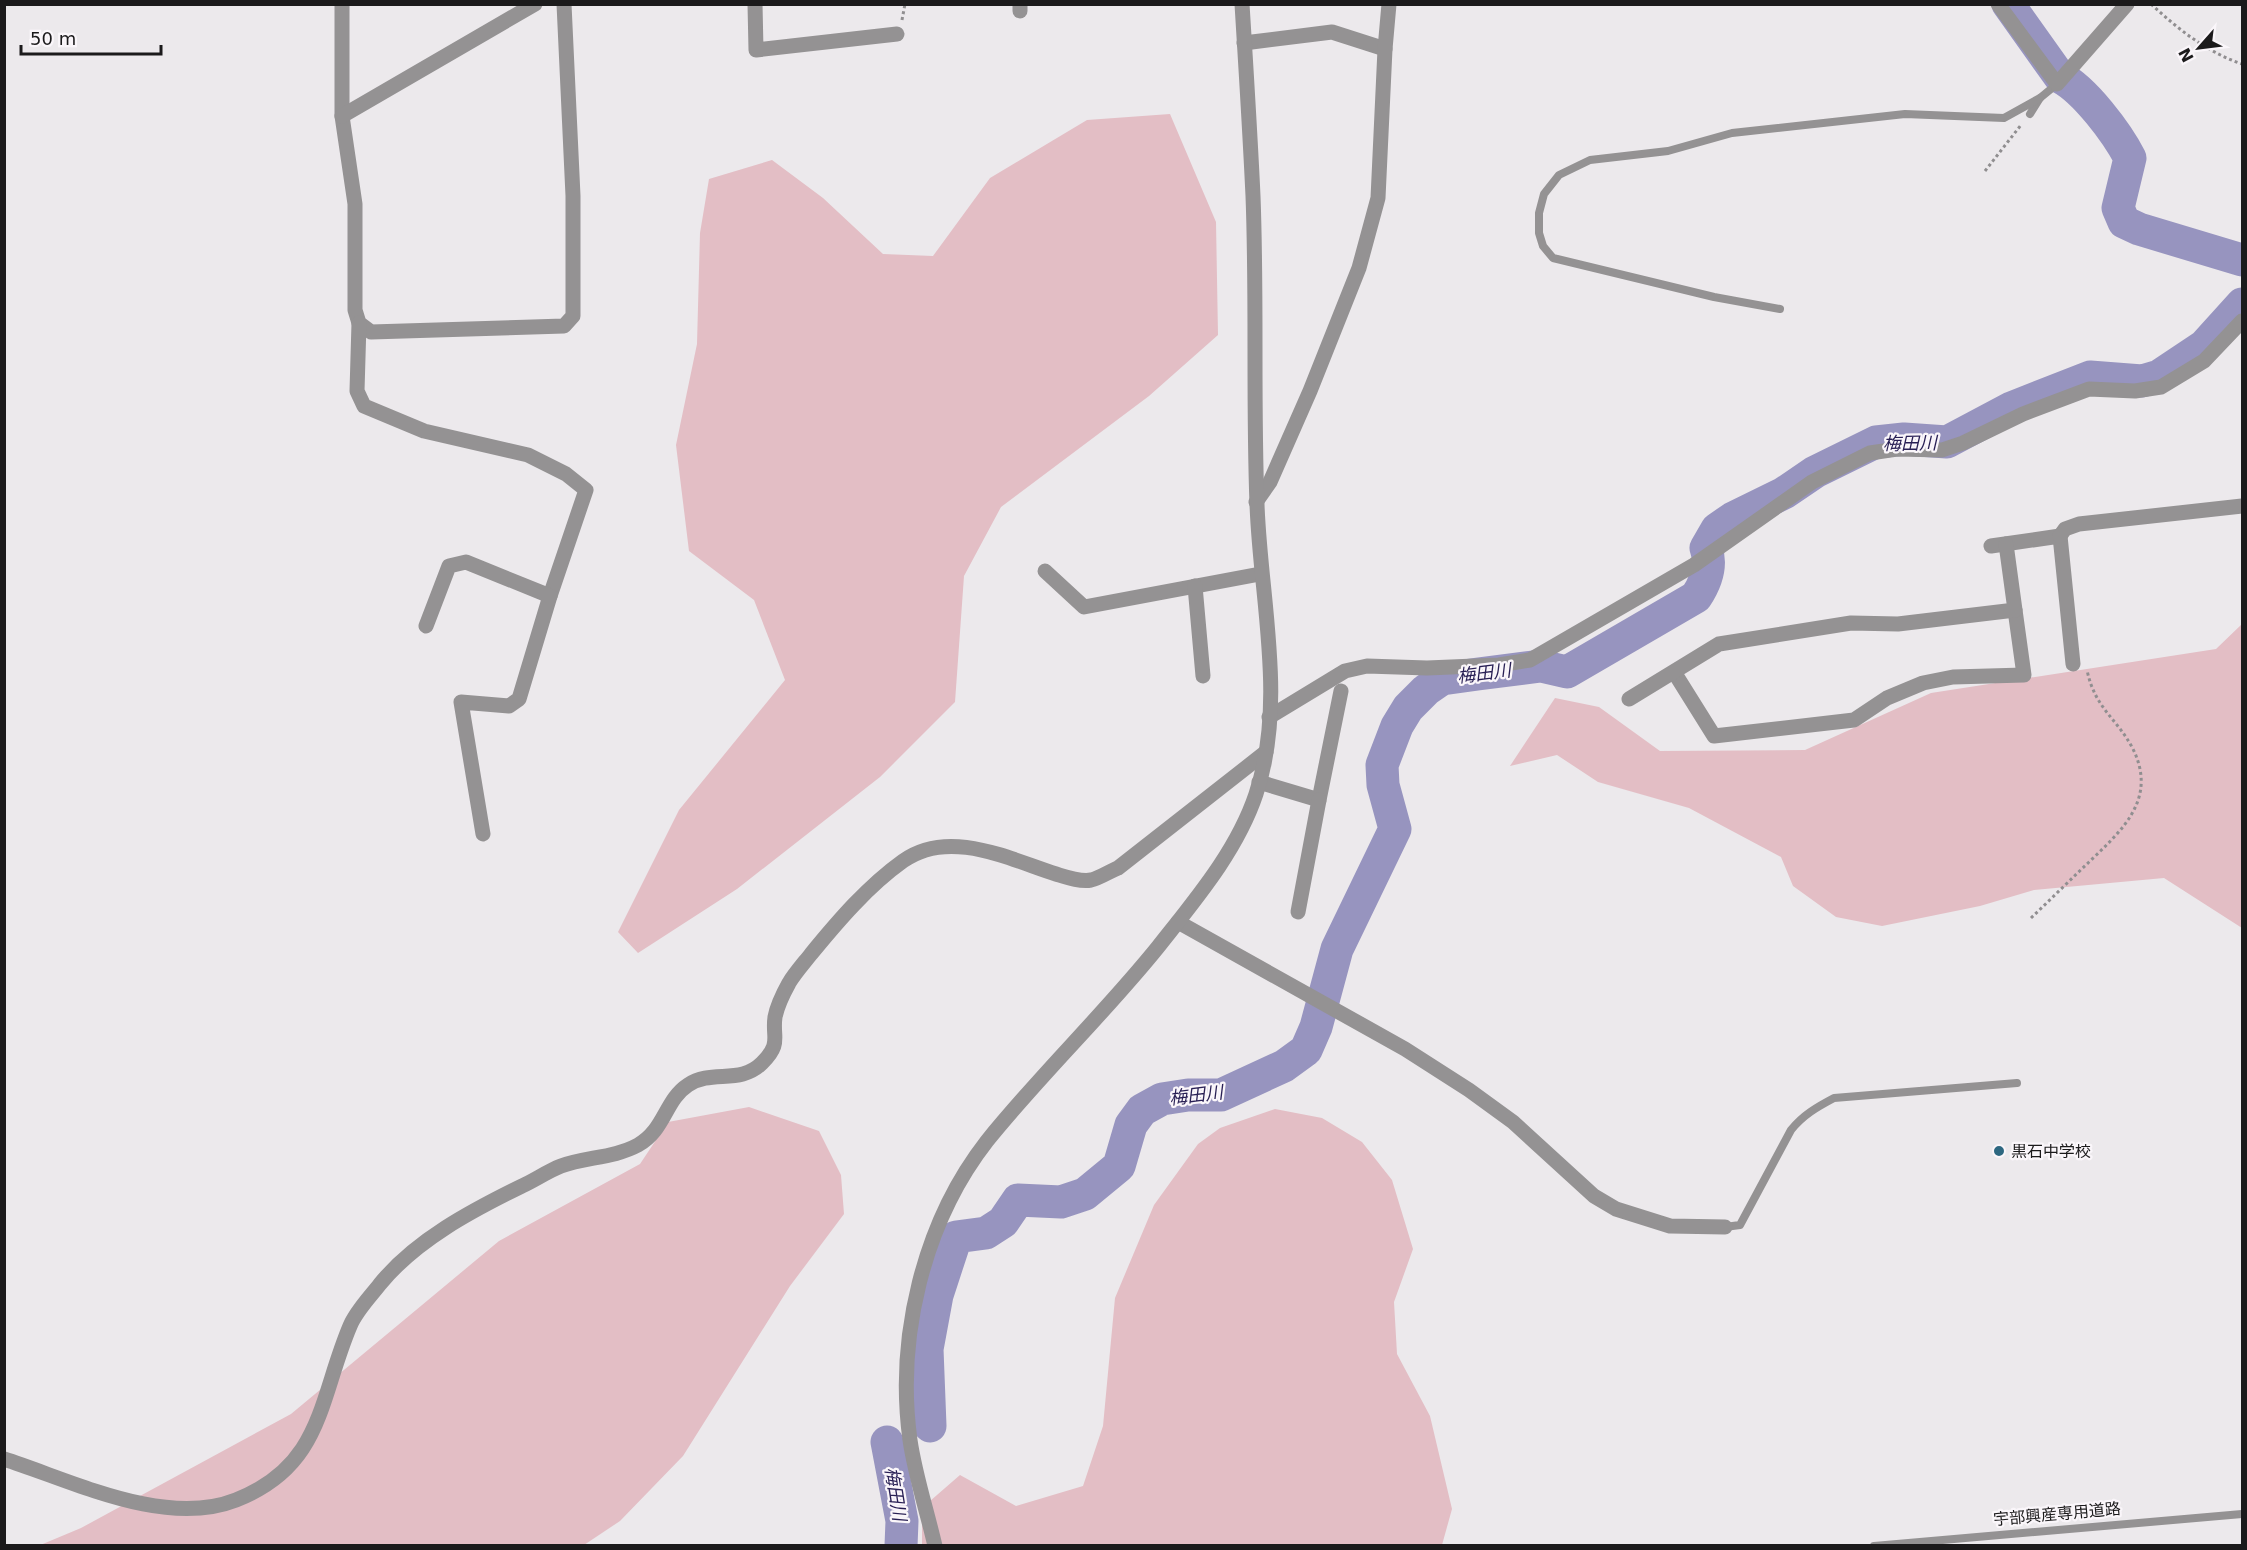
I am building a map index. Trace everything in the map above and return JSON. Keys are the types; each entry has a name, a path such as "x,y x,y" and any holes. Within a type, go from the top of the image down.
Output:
{"street":[{"path":"342,4 342,116 355,204 355,310 359,323 357,391 364,406 424,430 528,455 566,474 586,490 550,596 519,699 509,706 461,702 483,834"},
{"path":"342,116 535,4"},
{"path":"359,323 371,332 564,326 573,316 573,196 564,4"},
{"path":"755,4 756,50 897,34"},
{"path":"935,1545 910,1441 907,1360 910,1324 939,1225 986,1142 1178,922 1206,885 1243,825 1259,782 1266,752 1270,680 1256,501 1253,197 1242,4"},
{"path":"1256,501 1270,482 1290,439 1361,258 1378,198 1384,49 1389,4"},
{"path":"1998,4 2062,79 2127,4"},
{"path":"1244,43 1332,32 1384,49"},
{"path":"1269,717 1345,671 1367,666 1427,668 1530,660 1637,599 1812,483 1870,453 1897,449 1942,450 1953,447 2024,414 2090,389 2134,391 2161,387 2204,361 2242,321"},
{"path":"2080,666 2060,536 2065,529 2079,524 2242,506"},
{"path":"1674,672 1714,736 1854,720 1887,698 1923,683 1953,676 2024,675 2015,609 1999,545 2060,536"},
{"path":"426,626 449,566 466,562 550,596"},
{"path":"1046,571 1084,607 1260,574"},
{"path":"1195,586 1203,676"},
{"path":"1629,699 1719,644 1851,623 1898,624 2015,609"},
{"path":"1298,912 1341,691"},
{"path":"4,1459 125,1499 165,1508 202,1509 235,1500 263,1487 301,1453 318,1424 352,1322 382,1282 421,1245 475,1209 561,1166 615,1154 638,1144 653,1134 666,1116 675,1096 687,1085 703,1077 740,1077 761,1064 777,1042 775,1016 789,982 841,918 903,860 921,851 956,847 1004,855 1070,878 1091,880 1118,868 1266,752"},
{"path":"1259,782 1319,800"},
{"path":"1178,922 1367,1027 1468,1090 1513,1122 1594,1196 1616,1209 1670,1226 1725,1227"}],"lane":[{"path":"1780,309 1714,297 1553,258 1543,246 1539,233 1539,213 1544,194 1559,175 1590,160 1668,151 1732,133 1905,114 2004,118 2040,98 2062,79"},
{"path":"2030,114 2040,98"},
{"path":"1725,1227 1740,1225 1791,1130 1800,1119 1834,1098 2017,1083"},
{"name":"宇部興産専用道路","path":"1874,1545 2242,1514"}],"path":[{"path":"2151,4 2183,33 2223,57 2242,64"},
{"path":"1985,171 2030,114"},
{"path":"2031,918 2125,827 2140,795 2139,764 2127,738 2095,699 2080,666"}],"shaded area":[{"path":"1170,114 1216,222 1218,335 1149,396 1001,507 964,576 955,702 880,777 737,889 638,953 618,932 679,810 785,680 754,600 689,551 676,445 697,344 700,233 709,179 772,160 823,198 883,254 933,256 990,178 1087,120"},
{"path":"2242,624 2242,928 2164,878 2034,890 1980,906 1882,926 1836,917 1793,886 1781,857 1689,808 1598,782 1557,755 1510,766 1555,698 1599,707 1660,751 1805,750 1931,693 2216,649"},
{"path":"749,1107 819,1131 841,1175 844,1214 790,1286 683,1456 620,1521 584,1545 38,1546 81,1528 291,1414 499,1241 640,1164 668,1122"},
{"path":"1275,1109 1322,1118 1362,1142 1392,1180 1413,1249 1394,1302 1397,1354 1430,1416 1452,1509 1442,1545 922,1545 922,1508 960,1475 1016,1506 1083,1486 1103,1426 1115,1298 1154,1205 1198,1144 1220,1128"}],"waterway":[{"name":"梅田川","path":"2008,4 2060,77 2070,83 2100,113 2130,158 2118,208 2124,222 2139,229 2242,260"},
{"name":"梅田川","path":"930,1426 927,1349 937,1295 956,1237 986,1233 1003,1222 1018,1200 1061,1202 1085,1194 1119,1166 1131,1125 1142,1110 1162,1099 1188,1095 1221,1095 1284,1066 1306,1050 1316,1027 1337,949 1395,829 1383,785 1382,765 1397,726 1408,708 1426,690 1442,679 1478,674 1541,666 1567,672 1696,597 1707,573 1706,548 1717,529 1733,518 1784,493 1815,472 1876,442 1904,439 1947,442 2011,408 2090,377 2142,381 2159,376 2204,346 2242,304"},
{"name":"梅田川","path":"887,1442 902,1521 901,1546"}],"place":[{"name":"黒石中学校","path":"1999,1151"}]}
